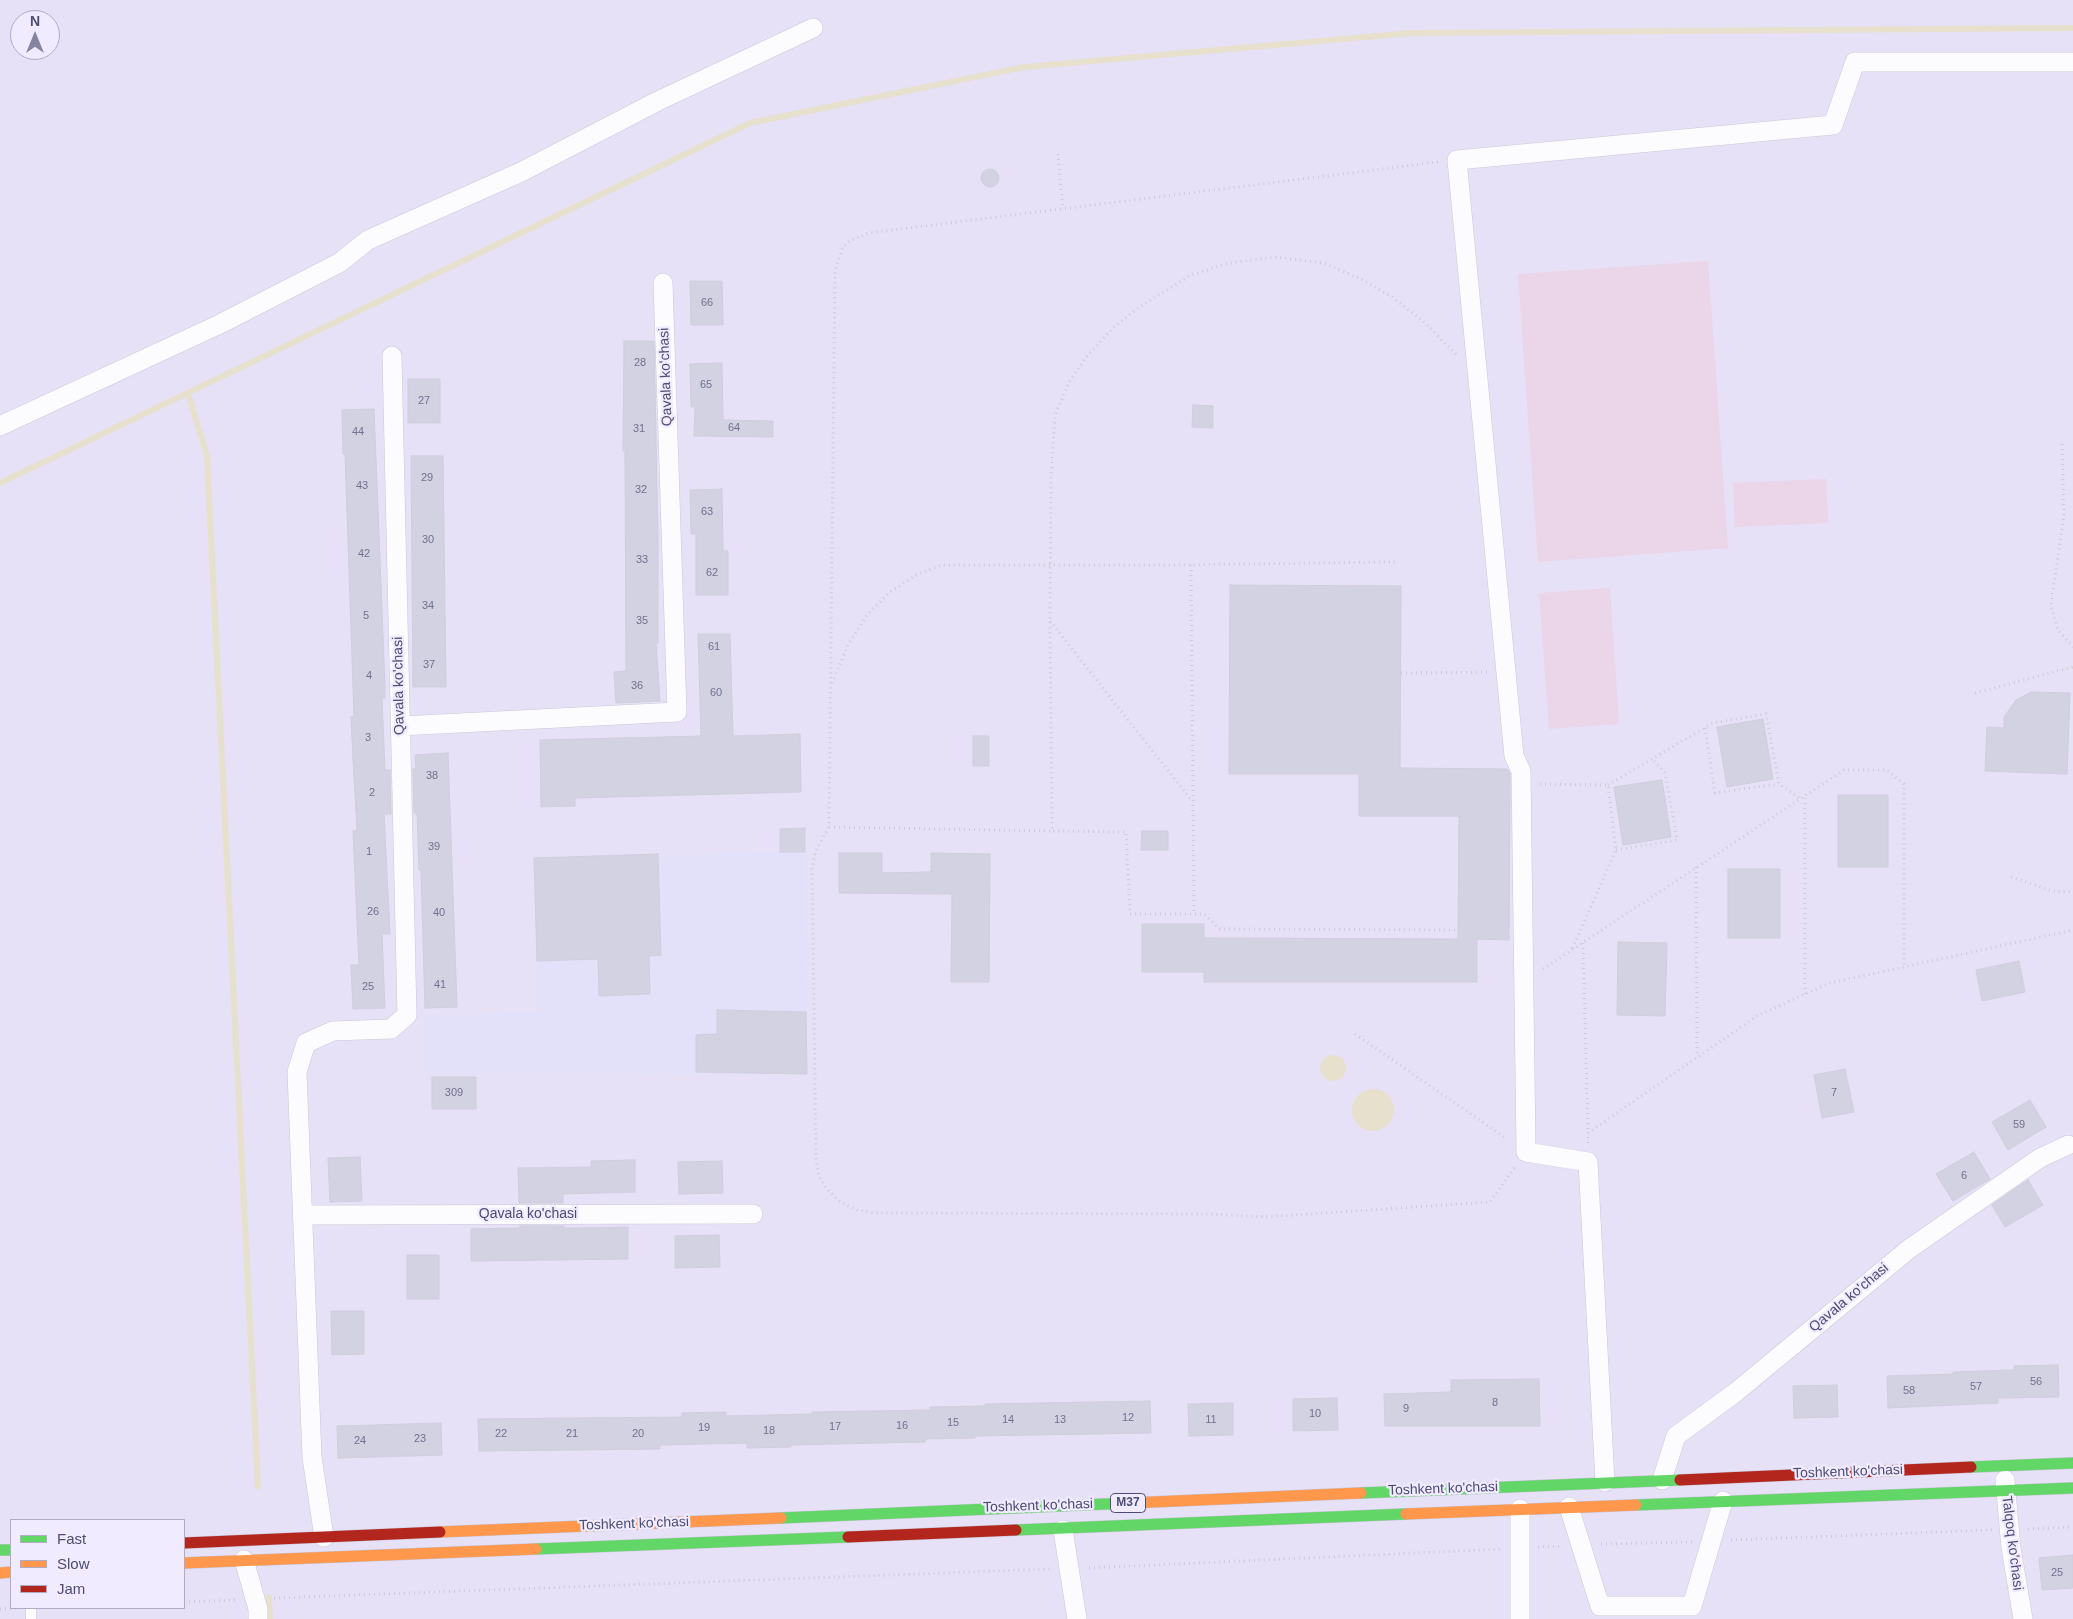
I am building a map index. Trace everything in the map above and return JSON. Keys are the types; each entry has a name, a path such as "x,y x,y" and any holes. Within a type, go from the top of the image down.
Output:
{"highway":[{"name":"Toshkent ko'chasi","path":"185,1543 2073,1463"},
{"name":"Toshkent ko'chasi","path":"185,1563 1063,1530 1520,1509 2073,1488"}],"street":[{"path":"0,426 220,324 340,263 368,240 520,172 658,101 813,28"},
{"path":"1605,1482 1588,1162 1526,1152 1521,771 1514,756 1457,160 1833,125 1855,62 2073,62"},
{"name":"Qavala ko'chasi","path":"400,726 677,712 663,282"},
{"name":"Qavala ko'chasi","path":"392,356 407,1015 391,1029 333,1031 306,1043 297,1072 302,1215 753,1214"},
{"name":"Qavala ko'chasi","path":"1662,1480 1676,1436 1736,1392 1909,1249 2040,1158 2068,1145"},
{"path":"302,1215 312,1457 324,1537"},
{"name":"Talqoq ko'chasi","path":"2005,1466 2009,1530 2023,1619"},
{"path":"1569,1507 1600,1606 1692,1606 1723,1501"},
{"path":"1520,1509 1520,1619"},
{"path":"1063,1530 1077,1619"},
{"path":"244,1560 255,1599 258,1619"}],"path":[{"path":"1058,154 1063,209"},
{"path":"1355,1034 1426,1085 1526,1152 1490,1202 1265,1217 1211,1214 884,1213 857,1210 839,1201 826,1188 819,1176 816,1159 812,868 816,850 829,826 835,270 839,255 851,240 869,234 1457,160"},
{"path":"1052,831 1050,620 1053,437 1055,415 1069,382 1087,356 1114,328 1138,308 1190,275 1229,264 1275,257 1323,264 1359,278 1392,298 1423,321 1478,375"},
{"path":"2062,444 2064,515 2051,605 2058,630 2073,647"},
{"path":"831,686 848,645 867,616 890,592 918,574 942,565 1051,563 1191,565 1396,562"},
{"path":"1191,565 1194,914"},
{"path":"1050,620 1193,802"},
{"path":"1974,693 2073,667"},
{"path":"1401,673 1506,672"},
{"path":"1521,784 1608,785 1713,723 1766,714 1779,784"},
{"path":"1705,728 1715,794 1779,784 1801,799"},
{"path":"1616,850 1677,840 1666,773 1652,760"},
{"path":"1524,981 1844,770 1887,770 1904,784 1904,968"},
{"path":"1572,949 1616,850 1608,785"},
{"path":"1805,796 1805,994"},
{"path":"829,826 1126,832 1130,914 1204,914 1220,929 1458,930"},
{"path":"1696,867 1697,1057"},
{"path":"2011,877 2053,890 2073,892"},
{"path":"1588,1132 1757,1016 1830,983 2073,930"},
{"path":"1583,942 1588,1162"},
{"path":"185,1602 1069,1569 1581,1544 1711,1541 2073,1526"}],"shaded area":[{"path":"0,0 2073,0 2073,1619 0,1619"},
{"path":"1708,261 1728,548 1538,562 1518,274"},
{"path":"1826,479 1828,523 1735,527 1733,483"},
{"path":"1610,588 1619,724 1549,729 1539,593"},
{"path":"805,852 807,1074 425,1073 424,1017 538,1012 534,859"},
{"path":"1333,1055 1342,1059 1346,1068 1342,1077 1333,1081 1324,1077 1320,1068 1324,1059"},
{"path":"1377,1089 1385,1092 1391,1098 1394,1110 1391,1122 1385,1128 1369,1131 1361,1128 1355,1122 1352,1106 1355,1098 1361,1092"}],"building":[{"path":"990,169 996,172 999,178 996,184 990,187 984,184 981,178 984,172"},
{"path":"690,281 722,281 723,325 691,325"},
{"path":"624,341 654,341 658,538 658,643 656,643 660,701 616,703 614,672 626,671 625,451 623,451"},
{"path":"722,363 723,420 773,421 773,437 694,436 695,407 691,407 690,364"},
{"path":"408,379 440,379 440,423 408,423"},
{"path":"1193,405 1213,406 1213,428 1192,427"},
{"path":"374,409 385,687 385,698 382,698 385,770 390,770 391,814 384,814 390,934 382,934 385,1008 353,1009 351,965 359,965 353,831 357,830 351,717 354,716 342,410"},
{"path":"411,456 443,456 446,687 413,687"},
{"path":"722,489 723,551 728,551 728,595 696,595 696,534 691,534 690,490"},
{"path":"1230,585 1401,586 1400,768 1507,769 1510,773 1509,940 1477,939 1477,982 1204,982 1204,972 1142,972 1142,924 1204,924 1204,938 1458,939 1459,816 1359,816 1359,774 1229,774"},
{"path":"698,634 730,634 733,736 800,734 801,792 575,798 575,806 541,807 540,740 701,736"},
{"path":"2031,692 2070,693 2067,774 1985,771 1987,727 2004,728 2004,717 2016,700"},
{"path":"1763,719 1773,779 1727,787 1717,727"},
{"path":"973,736 989,736 989,766 973,766"},
{"path":"448,753 457,1007 425,1008 421,870 419,870 417,813 414,813 413,769 416,769 415,755"},
{"path":"1662,780 1671,837 1623,845 1614,787"},
{"path":"1838,795 1888,795 1888,867 1838,867"},
{"path":"805,828 805,852 780,852 780,829"},
{"path":"1142,831 1168,831 1168,850 1141,850"},
{"path":"839,853 882,853 882,873 931,872 931,853 990,854 989,982 951,982 952,894 839,893"},
{"path":"658,854 661,955 649,956 650,994 599,996 598,959 537,961 534,858"},
{"path":"1728,869 1780,869 1780,938 1728,938"},
{"path":"1618,942 1667,943 1665,1016 1617,1015"},
{"path":"2019,961 2025,992 1982,1001 1976,970"},
{"path":"717,1010 806,1012 807,1074 696,1072 696,1035 717,1034"},
{"path":"1845,1069 1854,1112 1822,1118 1814,1075"},
{"path":"432,1077 476,1077 476,1109 432,1109"},
{"path":"2030,1100 2046,1127 2008,1150 1992,1122"},
{"path":"1974,1152 1990,1179 1953,1201 1936,1174"},
{"path":"360,1157 362,1201 330,1202 328,1158"},
{"path":"635,1160 635,1192 563,1194 563,1203 519,1203 518,1168 591,1167 591,1161"},
{"path":"722,1161 723,1193 679,1194 678,1162"},
{"path":"2028,1180 2043,1205 2005,1227 1992,1205"},
{"path":"520,1226 564,1226 564,1228 628,1227 628,1259 471,1261 471,1229 520,1228"},
{"path":"719,1235 720,1267 675,1268 675,1236"},
{"path":"407,1255 439,1255 439,1299 407,1299"},
{"path":"331,1311 364,1311 364,1354 332,1355"},
{"path":"2058,1365 2059,1397 1998,1398 1998,1403 1888,1408 1887,1376 1953,1374 1953,1372 2014,1370 2014,1366"},
{"path":"1539,1379 1540,1426 1385,1426 1384,1394 1451,1392 1451,1380"},
{"path":"1837,1385 1838,1417 1794,1418 1793,1386"},
{"path":"1337,1398 1338,1430 1293,1431 1293,1399"},
{"path":"1150,1401 1151,1433 975,1436 975,1438 925,1439 925,1442 791,1445 791,1447 747,1448 747,1443 660,1445 660,1449 479,1451 478,1419 682,1417 682,1413 726,1412 726,1416 812,1414 812,1412 930,1410 930,1407 985,1406 985,1404"},
{"path":"1233,1403 1233,1435 1189,1436 1188,1404"},
{"path":"441,1423 442,1455 338,1458 337,1426"},
{"path":"2073,1555 2073,1588 2042,1590 2039,1558"}],"waterway":[{"path":"0,483 750,123 1024,67 1412,33 2073,28"},
{"path":"188,393 207,456 258,1486"},
{"path":"269,1597 270,1619"}],"traffic: fast":[{"path":"1971,1467 2073,1463"},
{"path":"1361,1493 1680,1480"},
{"path":"1636,1505 2073,1488"},
{"path":"781,1518 1129,1503"},
{"path":"1016,1530 1406,1514"},
{"path":"536,1549 848,1537"},
{"path":"0,1550 10,1550"}],"traffic: slow":[{"path":"1129,1503 1361,1493"},
{"path":"1406,1514 1636,1505"},
{"path":"440,1532 781,1518"},
{"path":"185,1563 536,1549"},
{"path":"0,1573 10,1572"}],"traffic: jam":[{"path":"1680,1480 1971,1467"},
{"path":"848,1537 1016,1530"},
{"path":"185,1543 440,1532"}]}
